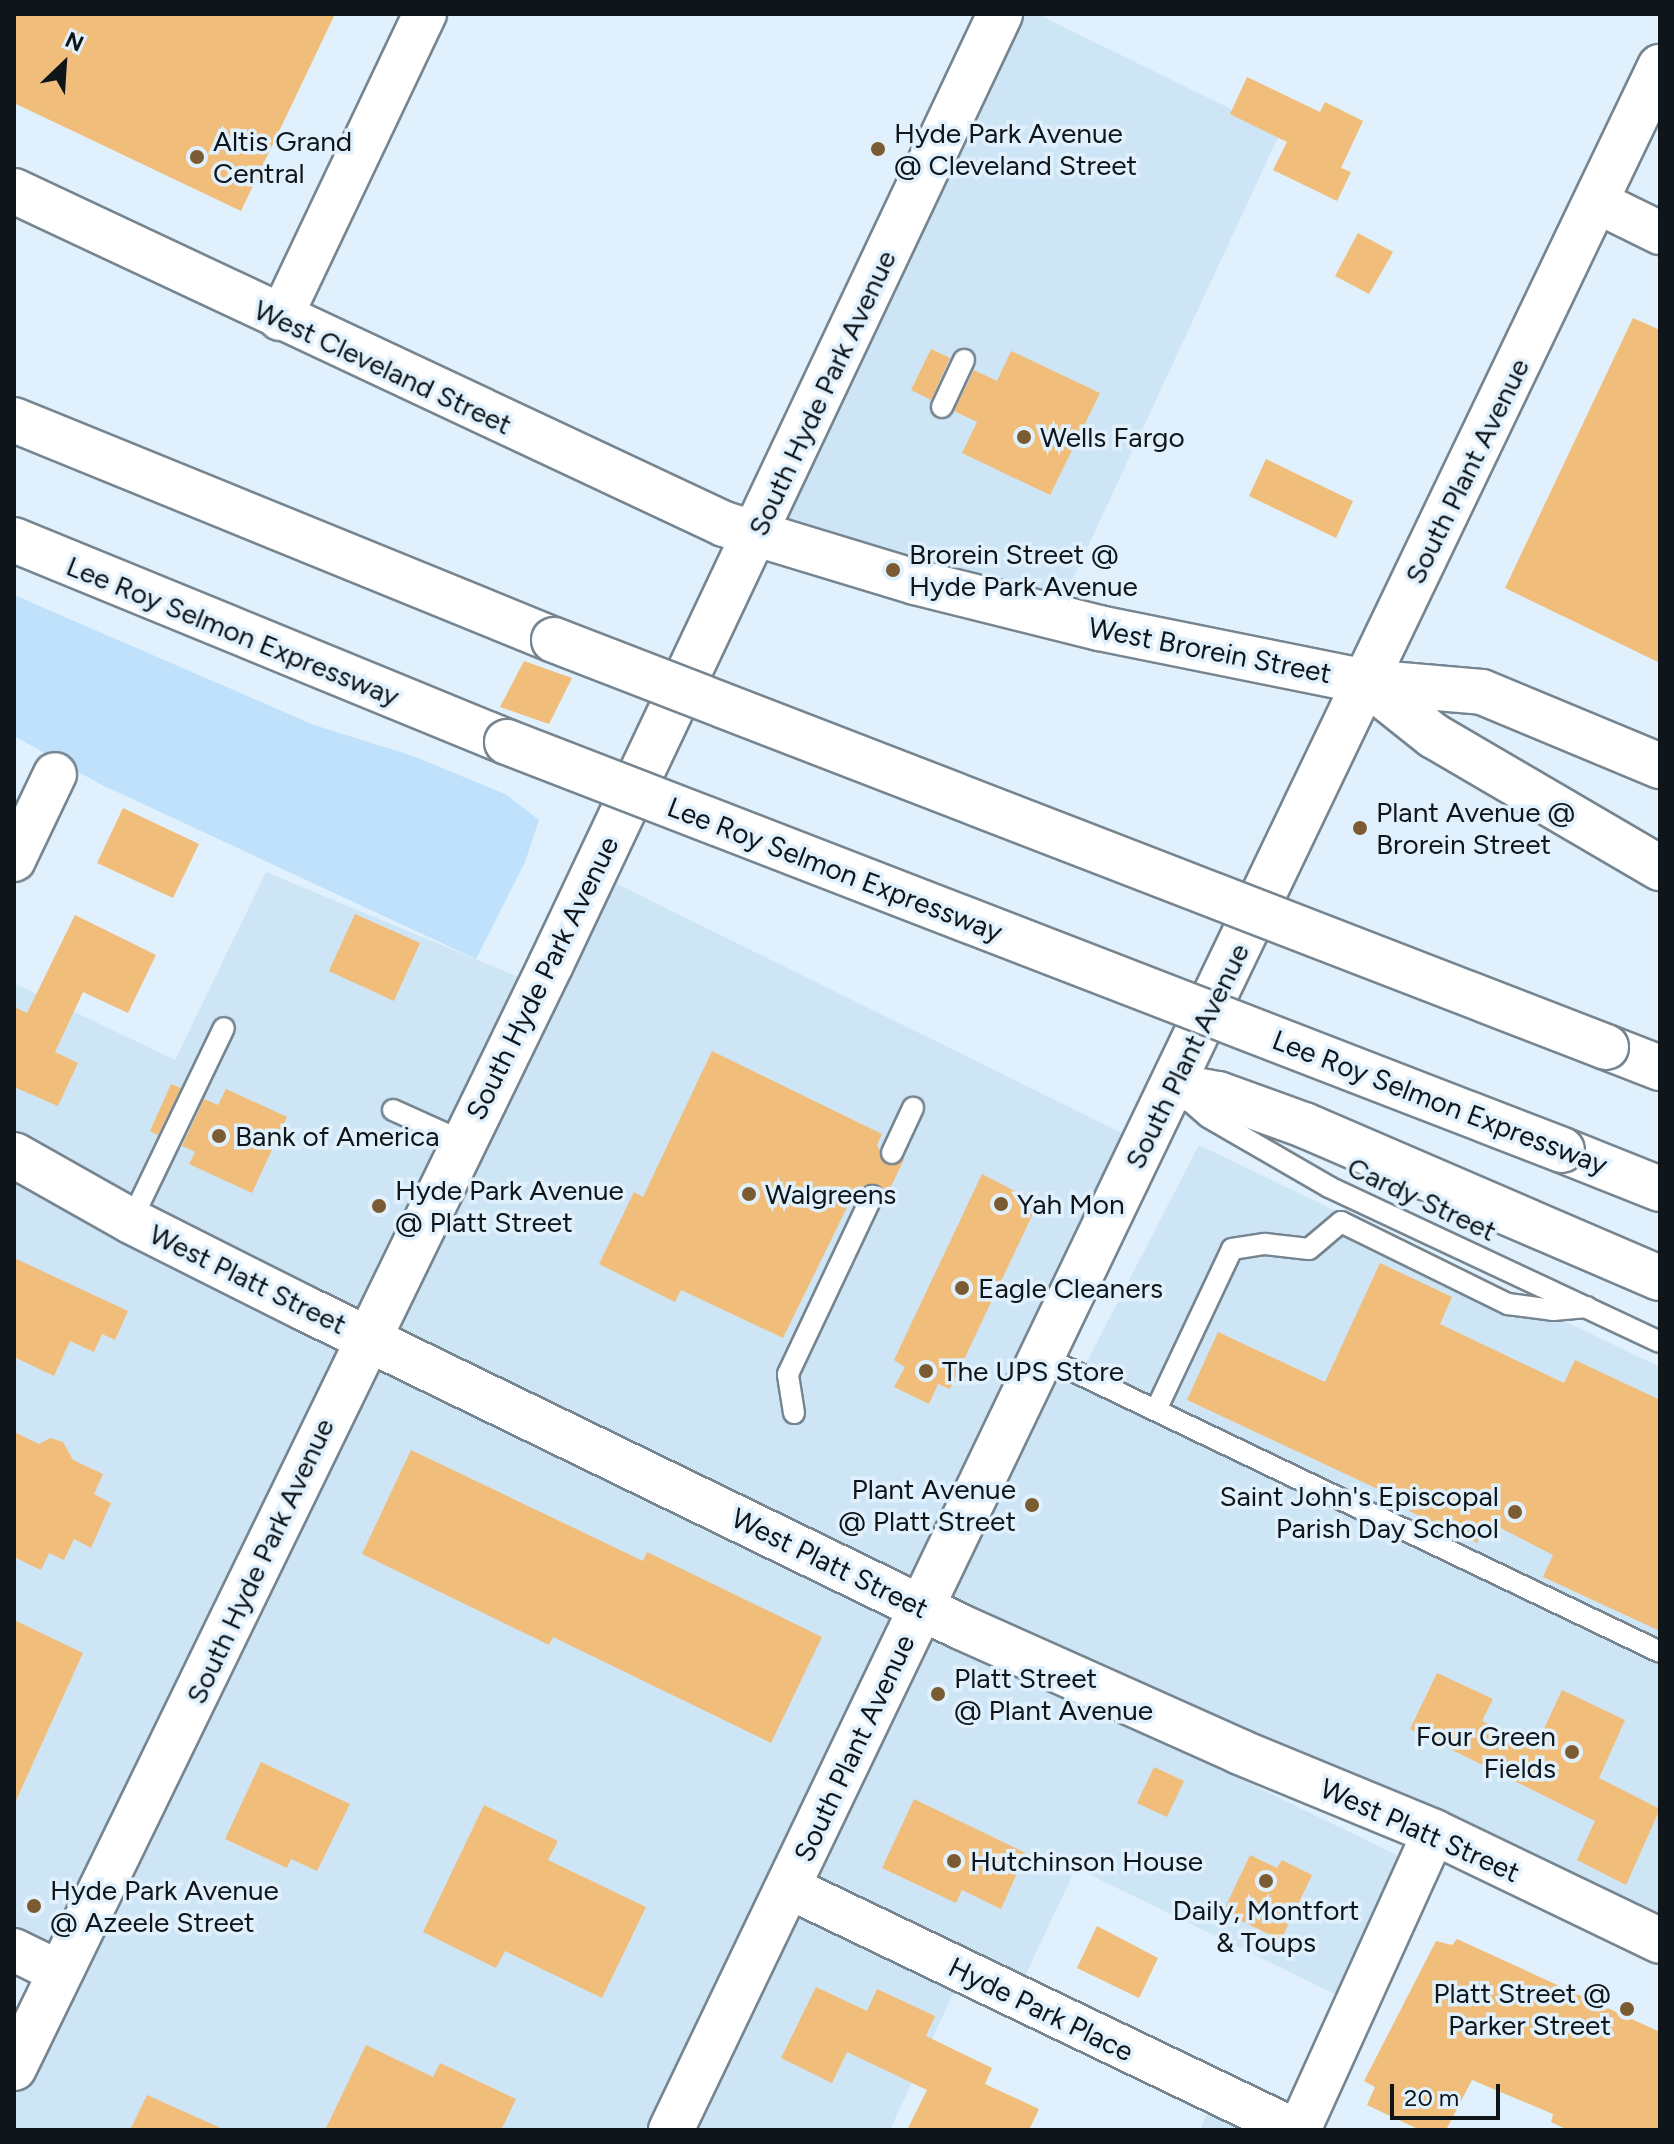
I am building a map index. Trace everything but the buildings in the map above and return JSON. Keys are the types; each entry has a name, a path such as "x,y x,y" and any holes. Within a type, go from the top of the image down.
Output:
{"main road":[{"name":"South Hyde Park Avenue","path":"14,2068 756,535 1000,14"},
{"name":"South Plant Avenue","path":"681,2127 788,1887 921,1607 1660,67"},
{"name":"West Cleveland Street","path":"14,191 689,511 756,535"},
{"path":"14,420 554,640 1660,1068"},
{"name":"West Brorein Street","path":"756,535 1027,612 1366,682 1482,692 1508,700 1660,766"},
{"name":"Lee Roy Selmon Expressway","path":"14,540 507,742 1660,1189"},
{"path":"1366,682 1434,736 1660,868"},
{"path":"1173,1086 1218,1094 1304,1125 1660,1278"},
{"name":"West Platt Street","path":"14,1155 131,1221 921,1607 1240,1752 1434,1832 1660,1941"}],"street":[{"path":"280,319 425,14"},
{"path":"1597,202 1660,233"},
{"path":"14,860 55,774"},
{"path":"1297,2130 1434,1832"},
{"name":"Hyde Park Place","path":"788,1887 1297,2130"},
{"path":"14,1950 61,1973"}],"lane":[{"path":"942,407 964,360"},
{"path":"131,1221 224,1028"},
{"name":"Cardy Street","path":"1173,1086 1208,1117 1329,1187 1660,1342"},
{"path":"892,1153 913,1108"},
{"path":"393,1110 462,1141"},
{"path":"794,1413 788,1374 872,1196"},
{"path":"1156,1410 1232,1249 1265,1244 1309,1249 1341,1222 1508,1304 1553,1310 1587,1307"},
{"path":"1042,1356 1660,1652"}],"shaded area":[{"path":"1014,14 1037,14 1280,133 1065,596 884,565 750,528"},
{"path":"14,595 314,725 413,756 505,794 539,820 525,862 476,959 100,784 14,736"},
{"path":"266,872 535,984 356,1348 1415,1864 1351,2002 1076,1868 1017,1993 966,1966 890,2130 14,2130 14,2075 65,1973 14,1947 14,983 175,1060"},
{"path":"599,875 1136,1140 915,1602 377,1336"},
{"name":"Saint John's Episcopal Parish Day School","path":"1199,1145 1660,1367 1660,1648 1080,1375"},
{"path":"1053,1366 1660,1658 1660,1950 935,1603"},
{"path":"1220,2085 1294,2130 1200,2130"}],"place":[{"name":"Hyde Park Avenue @ Cleveland Street","path":"878,149"},
{"name":"Altis Grand Central","path":"197,157"},
{"name":"Wells Fargo","path":"1024,437"},
{"name":"Brorein Street @ Hyde Park Avenue","path":"893,570"},
{"name":"Plant Avenue @ Brorein Street","path":"1360,828"},
{"name":"Bank of America","path":"219,1136"},
{"name":"Walgreens","path":"749,1194"},
{"name":"Yah Mon","path":"1001,1204"},
{"name":"Hyde Park Avenue @ Platt Street","path":"379,1206"},
{"name":"Eagle Cleaners","path":"962,1288"},
{"name":"The UPS Store","path":"926,1371"},
{"name":"Plant Avenue @ Platt Street","path":"1032,1505"},
{"name":"Saint John's Episcopal Parish Day School","path":"1515,1512"},
{"name":"Platt Street @ Plant Avenue","path":"938,1694"},
{"name":"Four Green Fields","path":"1572,1752"},
{"name":"Hutchinson House","path":"954,1861"},
{"name":"Daily, Montfort & Toups","path":"1266,1881"},
{"name":"Hyde Park Avenue @ Azeele Street","path":"34,1906"},
{"name":"Platt Street @ Parker Street","path":"1627,2009"}]}
